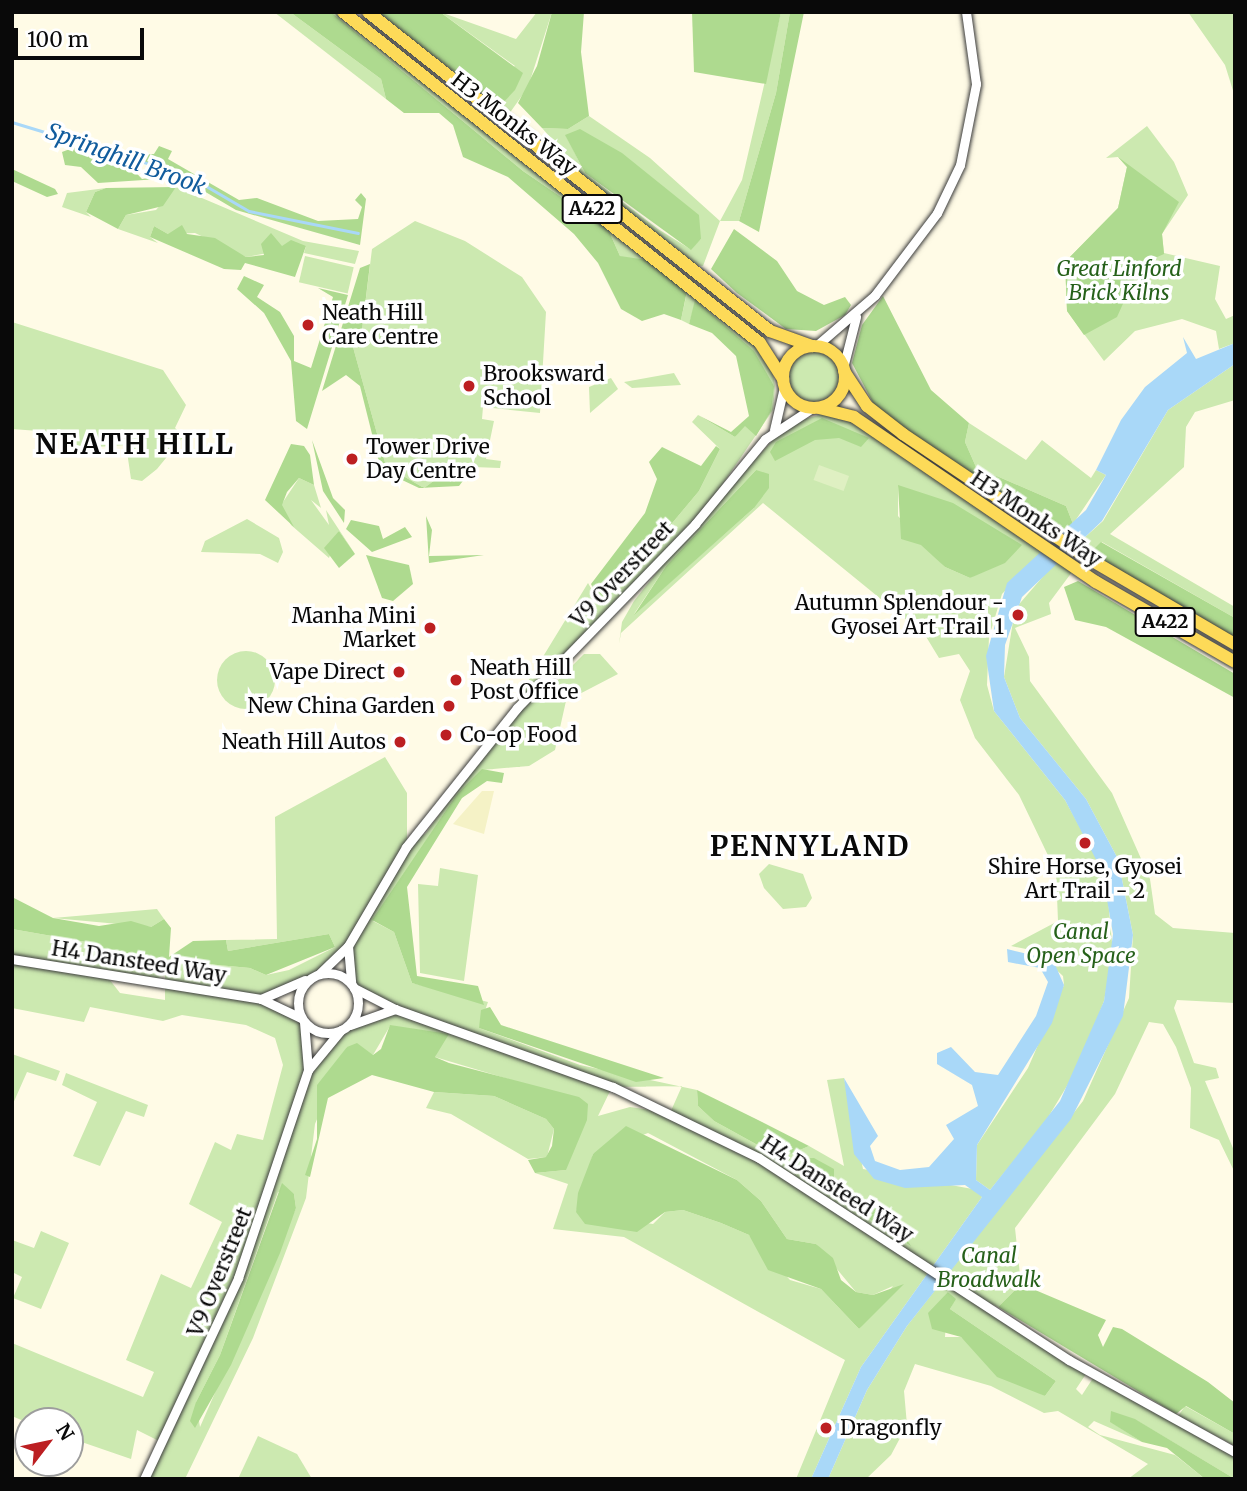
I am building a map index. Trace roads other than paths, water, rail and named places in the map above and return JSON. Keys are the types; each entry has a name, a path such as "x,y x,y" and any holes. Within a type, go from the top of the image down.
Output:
{"main road":[{"name":"H3 Monks Way","path":"343,12 760,343 783,383"},
{"name":"H3 Monks Way","path":"368,12 494,115 770,331 814,346"},
{"path":"814,346 844,369 837,398 816,408 795,402 783,383 791,356 814,346"},
{"name":"H3 Monks Way","path":"844,369 854,393 903,433 1017,513 1105,569 1235,644"},
{"name":"H3 Monks Way","path":"816,408 841,411 871,429 1009,526 1096,582 1235,662"}],"street":[{"path":"814,346 857,315 937,213 960,165 976,83 966,12"},
{"path":"844,369 857,315"},
{"path":"774,430 783,383"},
{"name":"V9 Overstreet","path":"315,975 348,946 406,847 500,727 745,464 765,439 774,430 816,408"},
{"path":"345,1028 358,1008 352,986 348,946"},
{"name":"H4 Dansteed Way","path":"12,959 261,999 303,1020"},
{"path":"261,999 315,975 352,986"},
{"path":"315,975 299,991 303,1020 321,1033 345,1028 395,1009"},
{"name":"H4 Dansteed Way","path":"352,986 395,1009 475,1033 612,1087 759,1158 1069,1360 1235,1452"},
{"name":"V9 Overstreet","path":"144,1479 189,1393 275,1174 308,1070 303,1020"},
{"name":"V9 Overstreet","path":"308,1070 345,1028"}],"water":[{"path":"1183,337 1196,359 1235,343 1235,364 1168,410 1102,521 1022,597 1005,645 1004,677 1020,718 1086,799 1118,859 1133,935 1123,1016 1071,1119 907,1326 867,1390 828,1479 811,1479 861,1367 982,1197 965,1185 905,1188 874,1179 854,1154 844,1078 878,1136 870,1146 875,1161 900,1170 929,1167 954,1139 946,1125 978,1106 972,1085 937,1064 937,1053 951,1047 975,1072 998,1075 1036,1016 1048,982 1040,968 1008,962 1007,949 1053,960 1064,985 1052,1023 977,1145 976,1180 990,1190 1060,1101 1104,1001 1113,934 1102,871 1065,800 994,711 986,656 1007,583 1086,510 1106,475 1096,470 1121,420 1145,387 1187,353"}],"waterway":[{"name":"Springhill Brook","path":"12,122 170,170 177,180 196,180 249,211 358,233"}],"place":[{"name":"Neath Hill Care Centre","path":"308,325"},
{"name":"Brooksward School","path":"469,386"},
{"name":"Tower Drive Day Centre","path":"352,459"},
{"name":"Autumn Splendour - Gyosei Art Trail 1","path":"1018,615"},
{"name":"Manha Mini Market","path":"430,628"},
{"name":"Vape Direct","path":"399,672"},
{"name":"Neath Hill Post Office","path":"456,680"},
{"name":"New China Garden","path":"449,706"},
{"name":"Co-op Food","path":"446,735"},
{"name":"Neath Hill Autos","path":"400,742"},
{"name":"Shire Horse, Gyosei Art Trail - 2","path":"1085,843"},
{"name":"Dragonfly","path":"826,1428"}],"district":[{"name":"NEATH HILL","path":"135,444"},
{"name":"PENNYLAND","path":"810,846"}],"park label":[{"name":"Great Linford Brick Kilns","path":"1119,281"},
{"name":"Canal Open Space","path":"1081,944"},
{"name":"Canal Broadwalk","path":"989,1268"}]}
